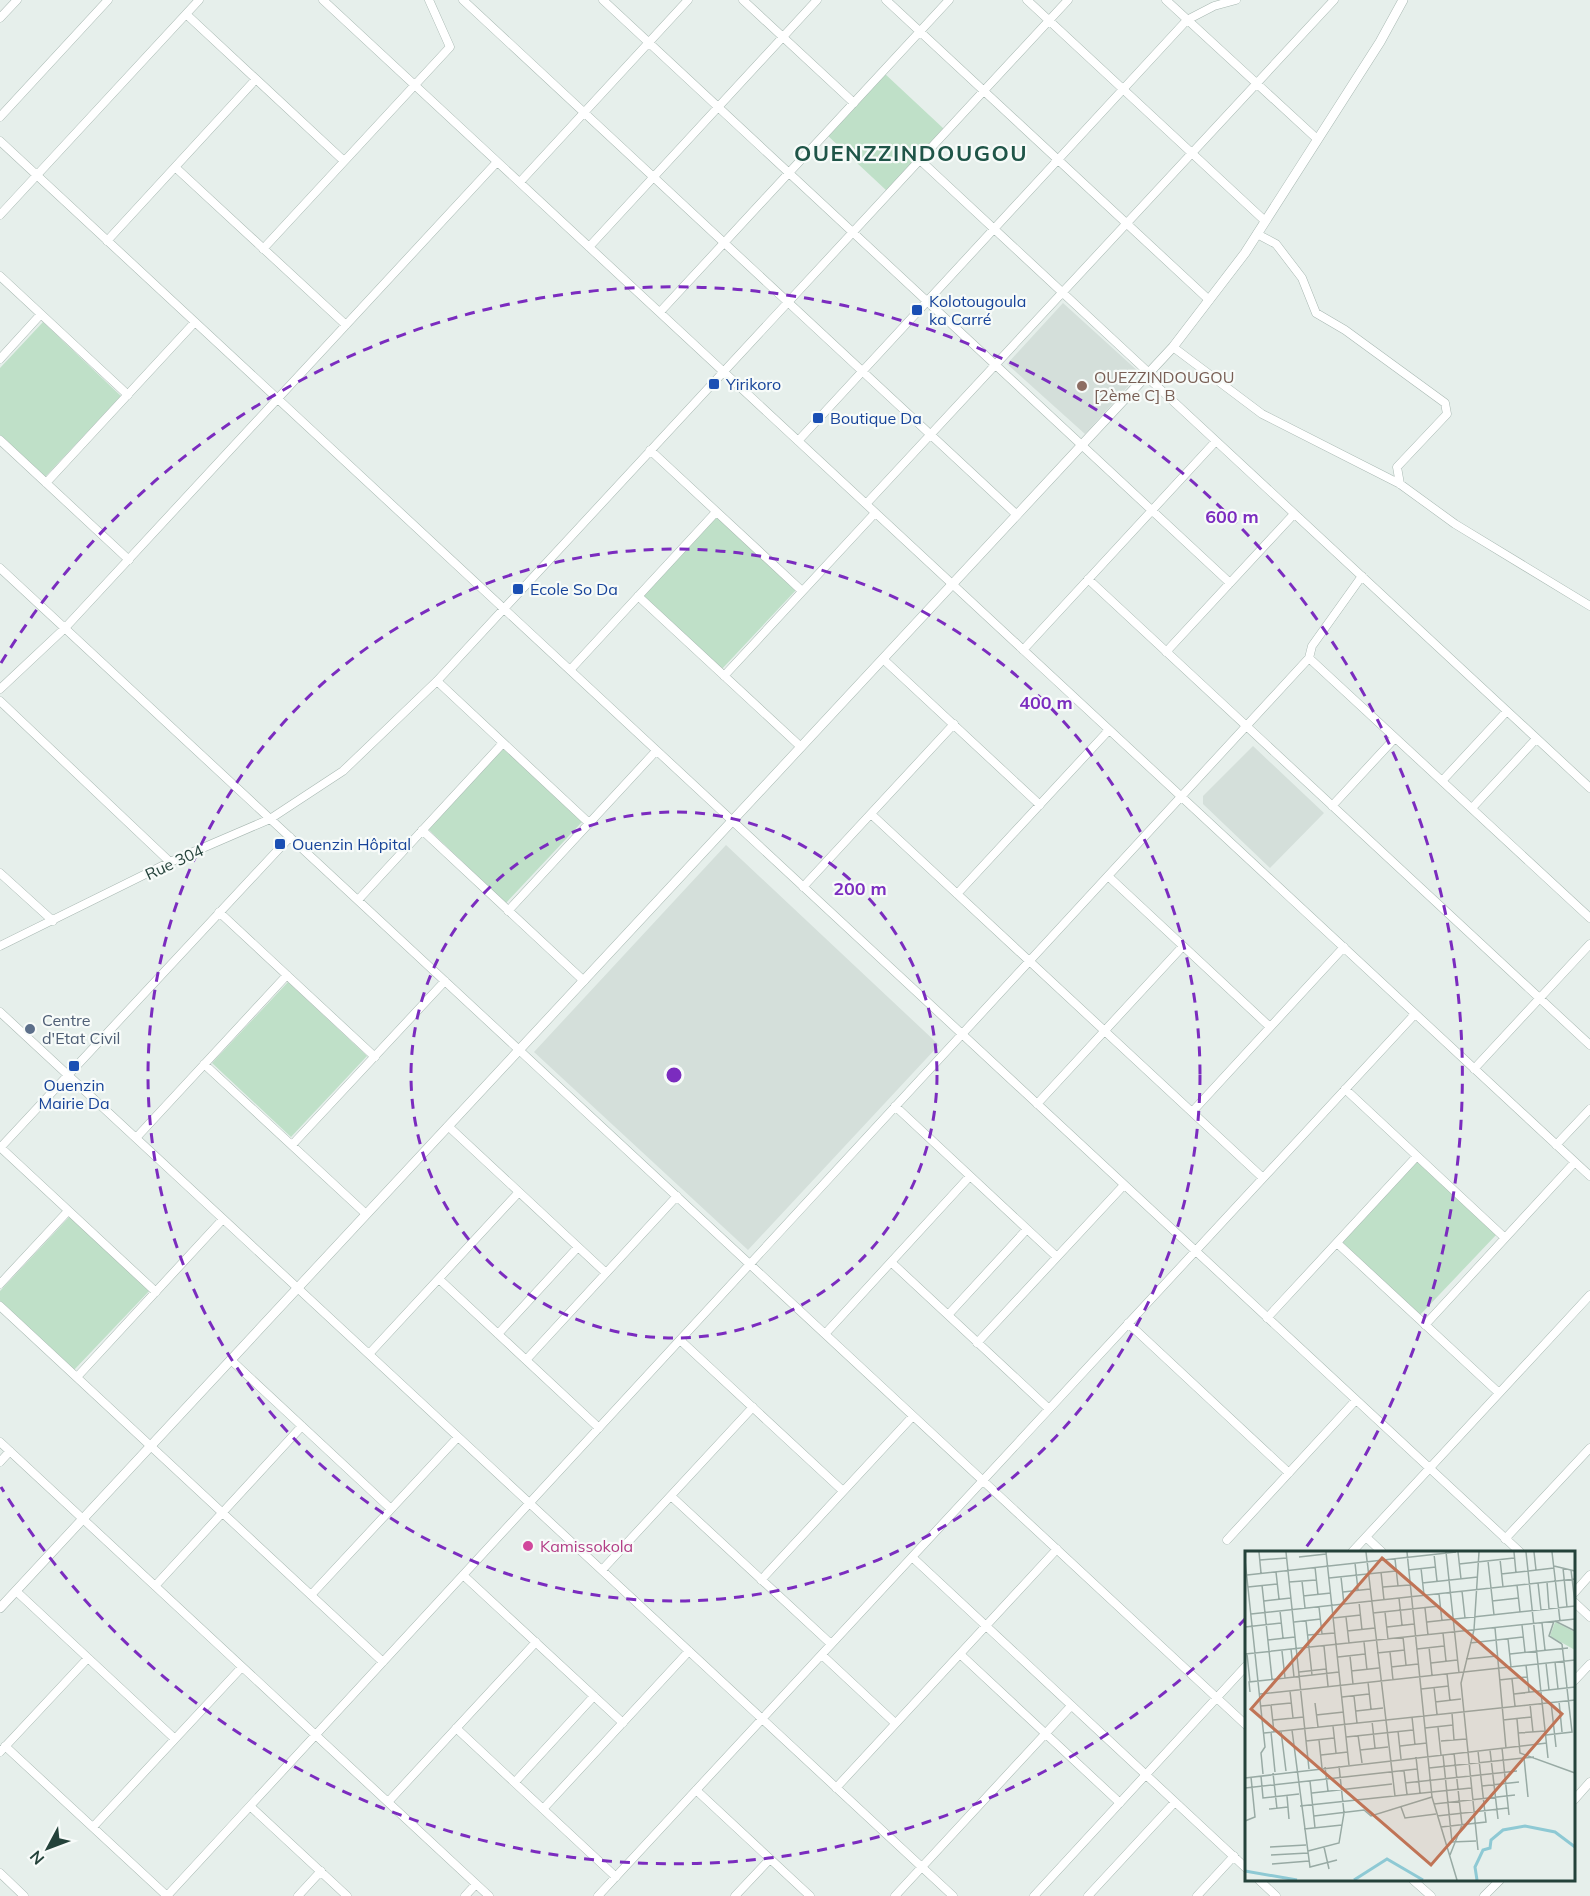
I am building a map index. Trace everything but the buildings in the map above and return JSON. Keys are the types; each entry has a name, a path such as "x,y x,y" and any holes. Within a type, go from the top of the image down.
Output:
{"street":[{"path":"0,18 17,0"},
{"path":"0,117 108,0"},
{"path":"0,215 199,0"},
{"path":"323,0 1590,1176"},
{"path":"263,249 450,47 429,0"},
{"path":"462,0 1017,515"},
{"path":"603,0 1230,583"},
{"path":"520,182 688,0"},
{"path":"743,0 854,103"},
{"path":"589,247 818,0"},
{"path":"886,0 1209,300"},
{"path":"660,312 949,0"},
{"path":"1027,0 1265,221"},
{"name":"Rue 304","path":"0,946 170,862 270,819 343,771 437,681 1068,0"},
{"path":"1166,0 1316,138"},
{"path":"798,441 1187,20 1214,6 1236,0"},
{"path":"866,504 1334,0"},
{"path":"0,1608 1173,347 1257,234 1316,138 1380,42 1403,0"},
{"path":"186,14 344,161"},
{"path":"107,241 256,79"},
{"path":"0,141 1519,1551"},
{"path":"920,160 1063,292 1216,441 1590,788"},
{"path":"0,689 65,628 497,162"},
{"path":"175,167 346,326"},
{"path":"1257,234 1276,244 1302,278 1317,313 1345,330 1445,403 1447,414 1397,467 1400,484"},
{"path":"0,276 128,395"},
{"path":"0,359 41,314"},
{"path":"46,483 195,322"},
{"path":"1173,347 1262,414 1400,484 1455,524 1590,606"},
{"path":"0,440 129,560"},
{"path":"1023,650 1216,441"},
{"path":"650,450 802,591"},
{"path":"570,670 716,512"},
{"path":"724,676 875,513"},
{"path":"1166,652 1294,514"},
{"path":"0,568 1245,1724"},
{"path":"88,1658 3,1749 93,1827 167,1896 1309,658 1312,646 1362,576"},
{"path":"1088,579 1590,1045"},
{"path":"638,596 801,747"},
{"path":"1309,658 1590,918"},
{"path":"883,659 1040,805"},
{"path":"437,681 589,823"},
{"path":"0,701 170,862"},
{"path":"1442,781 1507,711"},
{"path":"803,887 954,724"},
{"path":"957,894 1109,730"},
{"path":"1332,806 1395,738"},
{"path":"1472,808 1536,739"},
{"path":"357,900 503,743"},
{"path":"508,911 656,751"},
{"path":"871,814 1263,1178"},
{"path":"422,830 584,981"},
{"path":"156,1292 0,1148 290,837"},
{"path":"0,873 52,921"},
{"path":"1108,876 1270,1027"},
{"path":"219,912 375,1056"},
{"path":"1474,1069 1590,944"},
{"path":"1037,1104 1183,946"},
{"path":"1192,1112 1344,947"},
{"path":"136,1138 287,975"},
{"path":"292,1145 445,981"},
{"path":"0,1012 952,1896"},
{"path":"598,1896 1415,1014"},
{"path":"204,1064 366,1214"},
{"path":"1345,1089 1505,1238"},
{"path":"895,1106 1057,1257"},
{"path":"1556,1145 1590,1109"},
{"path":"448,1126 606,1273"},
{"path":"1267,1318 1417,1156"},
{"path":"1425,1325 1575,1162"},
{"path":"825,1334 970,1176"},
{"path":"977,1343 1124,1185"},
{"path":"369,1354 519,1192"},
{"path":"526,1360 677,1196"},
{"path":"0,1284 68,1211"},
{"path":"77,1377 223,1219"},
{"path":"948,1315 1028,1229"},
{"path":"1337,1243 1499,1393"},
{"path":"498,1334 578,1247"},
{"path":"891,1262 1049,1409"},
{"path":"439,1279 599,1428"},
{"path":"1353,1551 1590,1295"},
{"path":"0,1306 383,1662"},
{"path":"1128,1323 1289,1473"},
{"path":"680,1340 843,1491"},
{"path":"231,1360 391,1509"},
{"path":"1227,1540 1356,1400"},
{"path":"602,1570 753,1407"},
{"path":"761,1580 913,1416"},
{"path":"155,1586 302,1426"},
{"path":"311,1595 458,1437"},
{"path":"0,1442 489,1896"},
{"path":"1505,1539 1590,1448"},
{"path":"0,1462 10,1451"},
{"path":"671,1496 831,1644"},
{"path":"1366,1537 1381,1551"},
{"path":"836,1788 1057,1549"},
{"path":"912,1557 1245,1867"},
{"path":"463,1575 623,1723"},
{"path":"1575,1592 1590,1575"},
{"path":"16,1591 175,1739"},
{"path":"1575,1603 1590,1617"},
{"path":"388,1802 536,1642"},
{"path":"543,1809 689,1651"},
{"path":"960,1654 1120,1803"},
{"path":"822,1655 895,1724"},
{"path":"1575,1681 1590,1664"},
{"path":"93,1827 242,1667"},
{"path":"1034,1896 1245,1667"},
{"path":"514,1782 594,1696"},
{"path":"895,1896 1071,1706"},
{"path":"456,1728 616,1877"},
{"path":"1575,1799 1590,1782"},
{"path":"696,1790 810,1896"},
{"path":"1088,1896 1175,1802"},
{"path":"250,1806 347,1896"},
{"path":"1197,1896 1234,1856"},
{"path":"735,1896 770,1859"},
{"path":"298,1896 321,1871"},
{"path":"0,1873 24,1896"},
{"path":"1260,1881 1276,1896"},
{"path":"1414,1881 1431,1896"},
{"path":"1484,1896 1499,1881"},
{"path":"465,1896 476,1884"}],"shaded area":[{"path":"1063,303 1140,373 1085,434 1007,364"},
{"path":"1253,746 1324,813 1270,868 1203,804 1203,796"},
{"path":"726,845 939,1045 748,1250 534,1052"}],"green space":[{"path":"884,73 944,129 887,191 827,135"},
{"path":"43,322 121,396 45,477 0,435 0,368"},
{"path":"718,515 797,589 721,670 643,596"},
{"path":"503,748 582,822 506,903 427,828"},
{"path":"288,982 367,1056 291,1137 212,1063"},
{"path":"1417,1160 1496,1235 1420,1315 1341,1241"},
{"path":"71,1215 150,1290 74,1370 0,1301 0,1291"}],"place":[{"name":"Kolotougoula ka Carré","path":"917,310"},
{"name":"Yirikoro","path":"714,384"},
{"name":"OUEZZINDOUGOU [2ème C] B","path":"1082,386"},
{"name":"Boutique Da","path":"818,418"},
{"name":"Ecole So Da","path":"518,589"},
{"name":"Ouenzin Hôpital","path":"280,844"},
{"name":"Centre d'Etat Civil","path":"30,1029"},
{"name":"Ouenzin Mairie Da","path":"74,1066"},
{"name":"Kamissokola","path":"528,1546"}],"district":[{"name":"OUENZZINDOUGOU","path":"911,153"}]}
